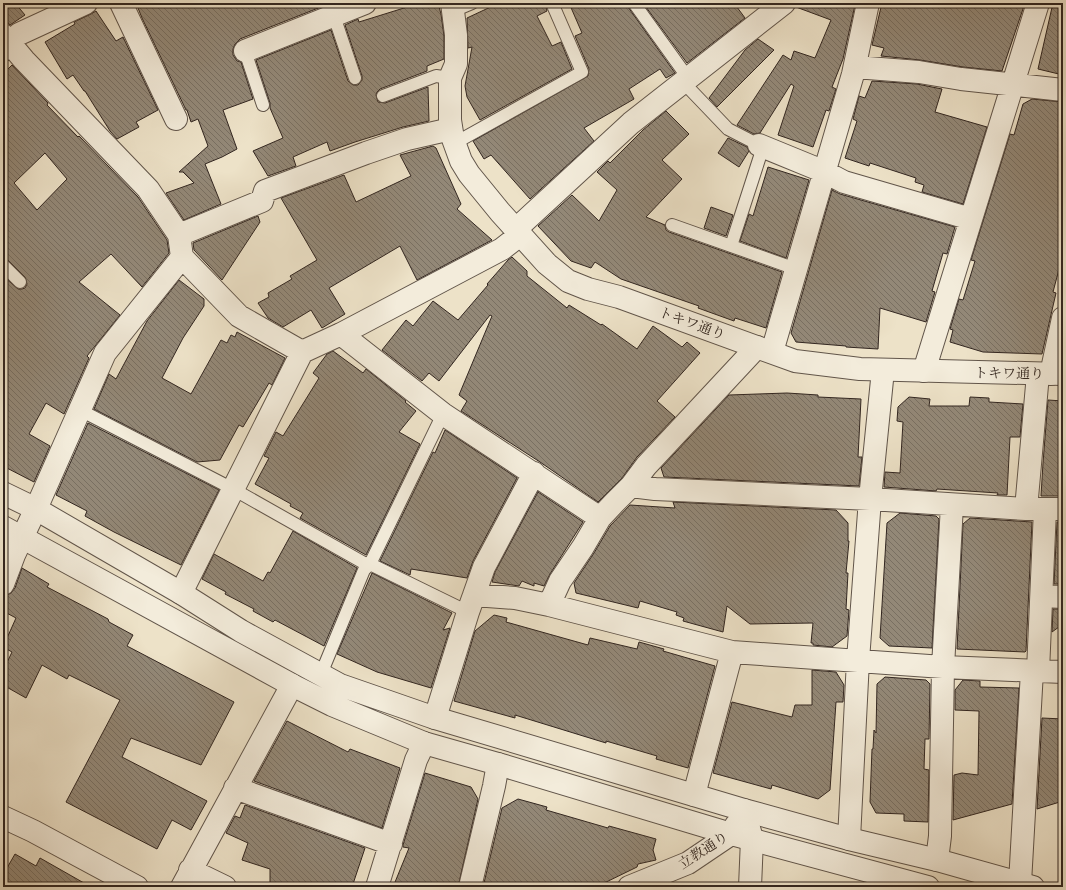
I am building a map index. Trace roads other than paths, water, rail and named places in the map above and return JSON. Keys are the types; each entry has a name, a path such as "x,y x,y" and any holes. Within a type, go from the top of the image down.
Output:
{"street":[{"path":"86,3 19,34 5,43 148,189 179,235 182,257 238,316 302,352"},
{"path":"121,3 176,119"},
{"path":"245,51 365,3"},
{"path":"181,593 302,352 341,334 502,249 631,123 784,3"},
{"path":"549,604 560,581 600,518 631,486 646,466 765,349 796,269 825,172 855,67 868,3"},
{"path":"924,371 1038,3"},
{"name":"トキワ通り","path":"459,6 456,35 456,64 450,78 450,120 453,136 461,161 469,174 500,212 547,264 568,281 588,289 619,297 795,361 830,366 883,370 1051,374"},
{"path":"855,67 919,72 961,79 1063,90"},
{"path":"179,235 262,201 265,191 379,148 407,139 453,136"},
{"path":"761,146 825,172 844,182 972,219"},
{"path":"3,584 14,555 23,538 105,353 182,257"},
{"path":"3,493 36,509 181,593 241,631 340,685 435,718 744,810 849,839 937,860 1026,885 1035,671 1042,596 1051,374 1063,318"},
{"path":"341,334 444,414 600,518"},
{"path":"849,839 858,660 870,499 883,370"},
{"path":"435,718 471,603 484,567 534,473"},
{"path":"631,486 655,489 1045,509"},
{"path":"937,860 940,836 943,667 952,505"},
{"path":"3,527 292,685 332,705 424,743 741,837 928,887"},
{"path":"1042,596 1063,597"},
{"path":"471,603 515,598 549,604 732,652 943,667 1063,672"},
{"path":"694,795 732,652"},
{"path":"225,887 186,878 292,685"},
{"path":"377,887 416,760 424,743"},
{"path":"470,887 498,764"},
{"path":"235,788 391,844"},
{"name":"立教通り","path":"629,887 688,864 741,837 744,810"},
{"path":"3,817 33,831 137,887"},
{"path":"741,837 750,887"}],"lane":[{"path":"453,136 582,72 552,3"},
{"path":"634,3 686,80 728,129 761,146 731,246"},
{"path":"334,16 355,78"},
{"path":"245,51 263,105"},
{"path":"383,96 436,76 450,78"},
{"path":"672,225 796,269"},
{"path":"3,265 20,282"},
{"path":"80,410 233,489 364,564 370,564 471,603"},
{"path":"321,674 364,570 370,564 444,414"}]}
